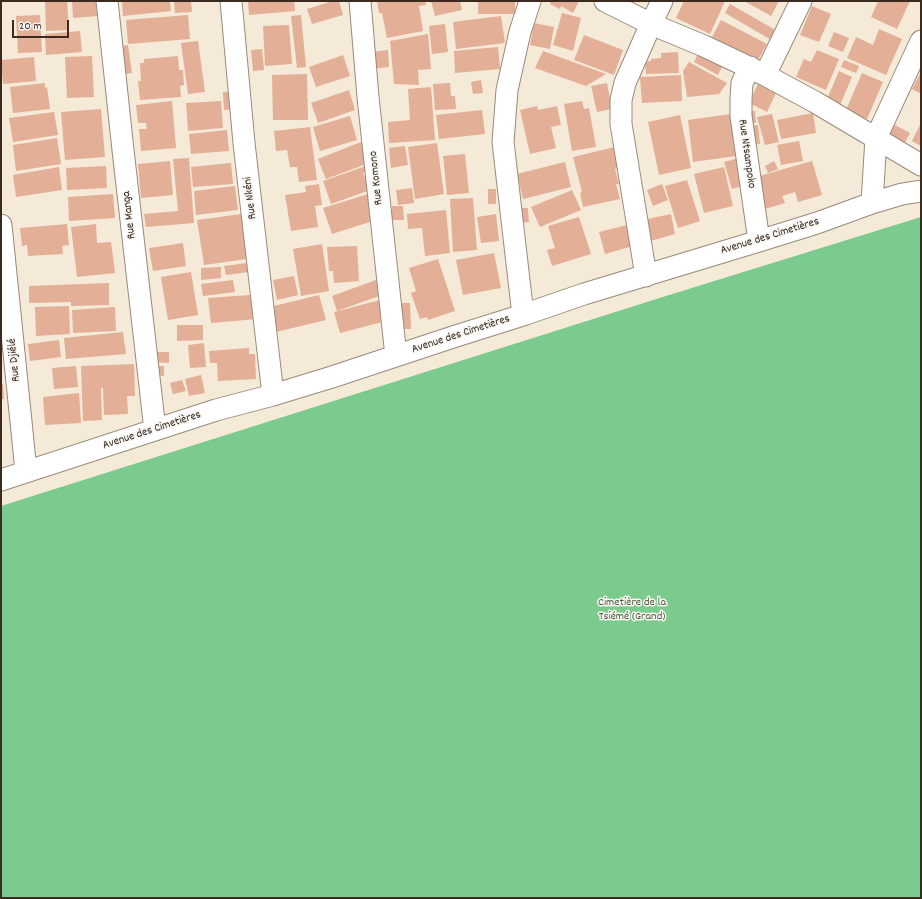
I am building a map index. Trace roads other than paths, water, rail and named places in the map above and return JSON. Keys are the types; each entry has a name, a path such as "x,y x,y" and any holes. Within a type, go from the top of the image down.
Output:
{"street":[{"name":"Rue Manga","path":"107,1 155,430"},
{"name":"Rue Nkéni","path":"231,1 244,143 273,395"},
{"name":"Rue Komono","path":"360,1 368,97 396,356"},
{"path":"523,315 503,142 507,90 520,32 530,1"},
{"path":"605,1 651,24 758,71 876,138 921,166"},
{"path":"646,276 621,124 621,100 625,83 662,1"},
{"name":"Rue Ntsampoko","path":"759,241 741,116 742,83 758,71 801,1"},
{"path":"872,203 876,138 921,41"},
{"name":"Avenue des Cimetières","path":"1,480 216,410 332,377 584,294 817,223 872,203 902,194 921,191"},
{"name":"Rue Djiélé","path":"1,224 26,471"}],"park label":[{"name":"Cimetière de la Tsiémé (Grand)","path":"632,610"}]}
